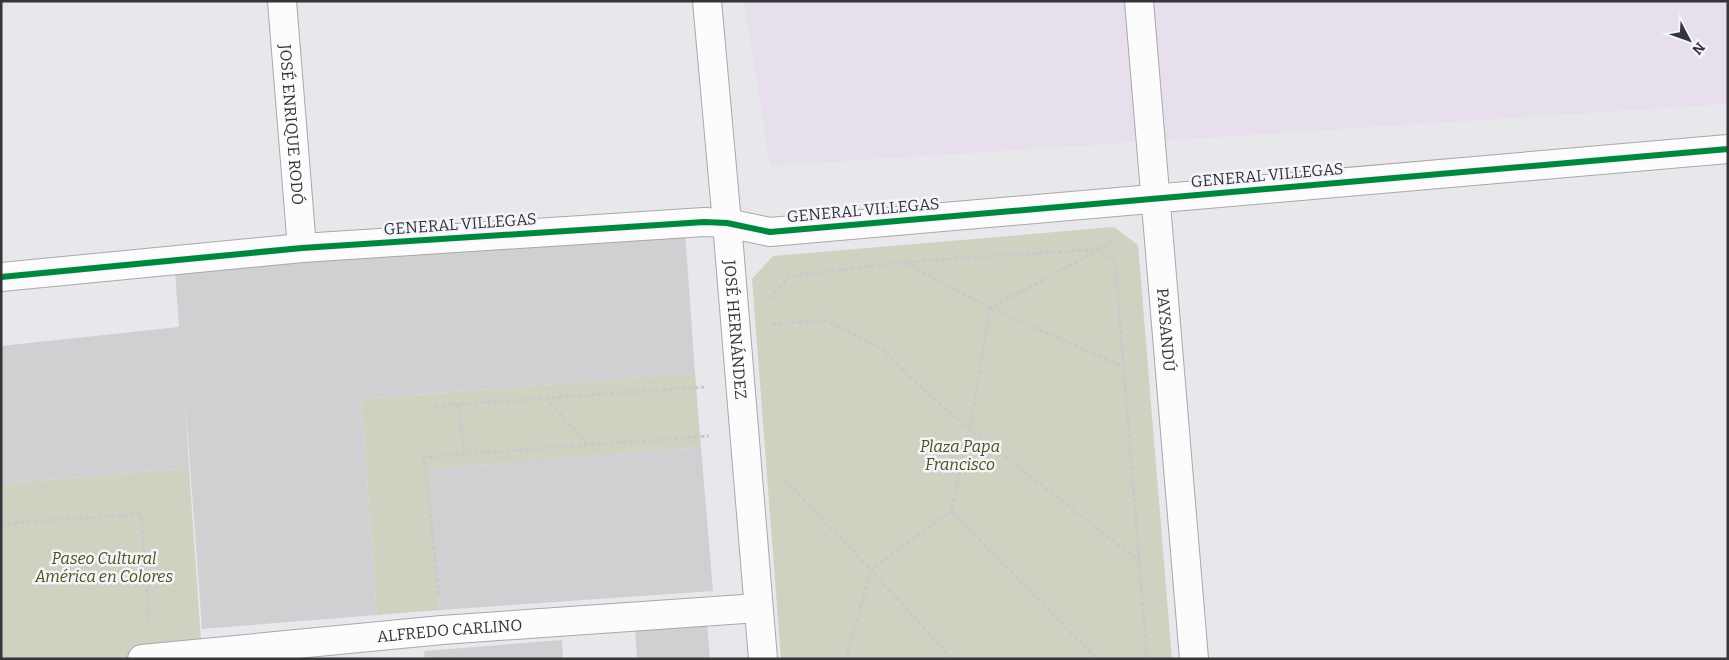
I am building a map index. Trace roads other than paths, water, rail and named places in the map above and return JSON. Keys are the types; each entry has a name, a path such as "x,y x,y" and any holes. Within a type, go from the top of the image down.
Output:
{"street":[{"name":"JOSÉ ENRIQUE RODÓ","path":"282,1 302,248"},
{"name":"JOSÉ HERNÁNDEZ","path":"707,1 762,659"},
{"name":"PAYSANDÚ","path":"1139,1 1194,659"},
{"name":"GENERAL VILLEGAS","path":"1,277 302,248 704,222 727,223 770,232 1728,149"},
{"name":"ALFREDO CARLINO","path":"147,658 442,630 758,608"}],"park label":[{"name":"Plaza Papa Francisco","path":"960,455"},
{"name":"Paseo Cultural América en Colores","path":"104,567"}]}
